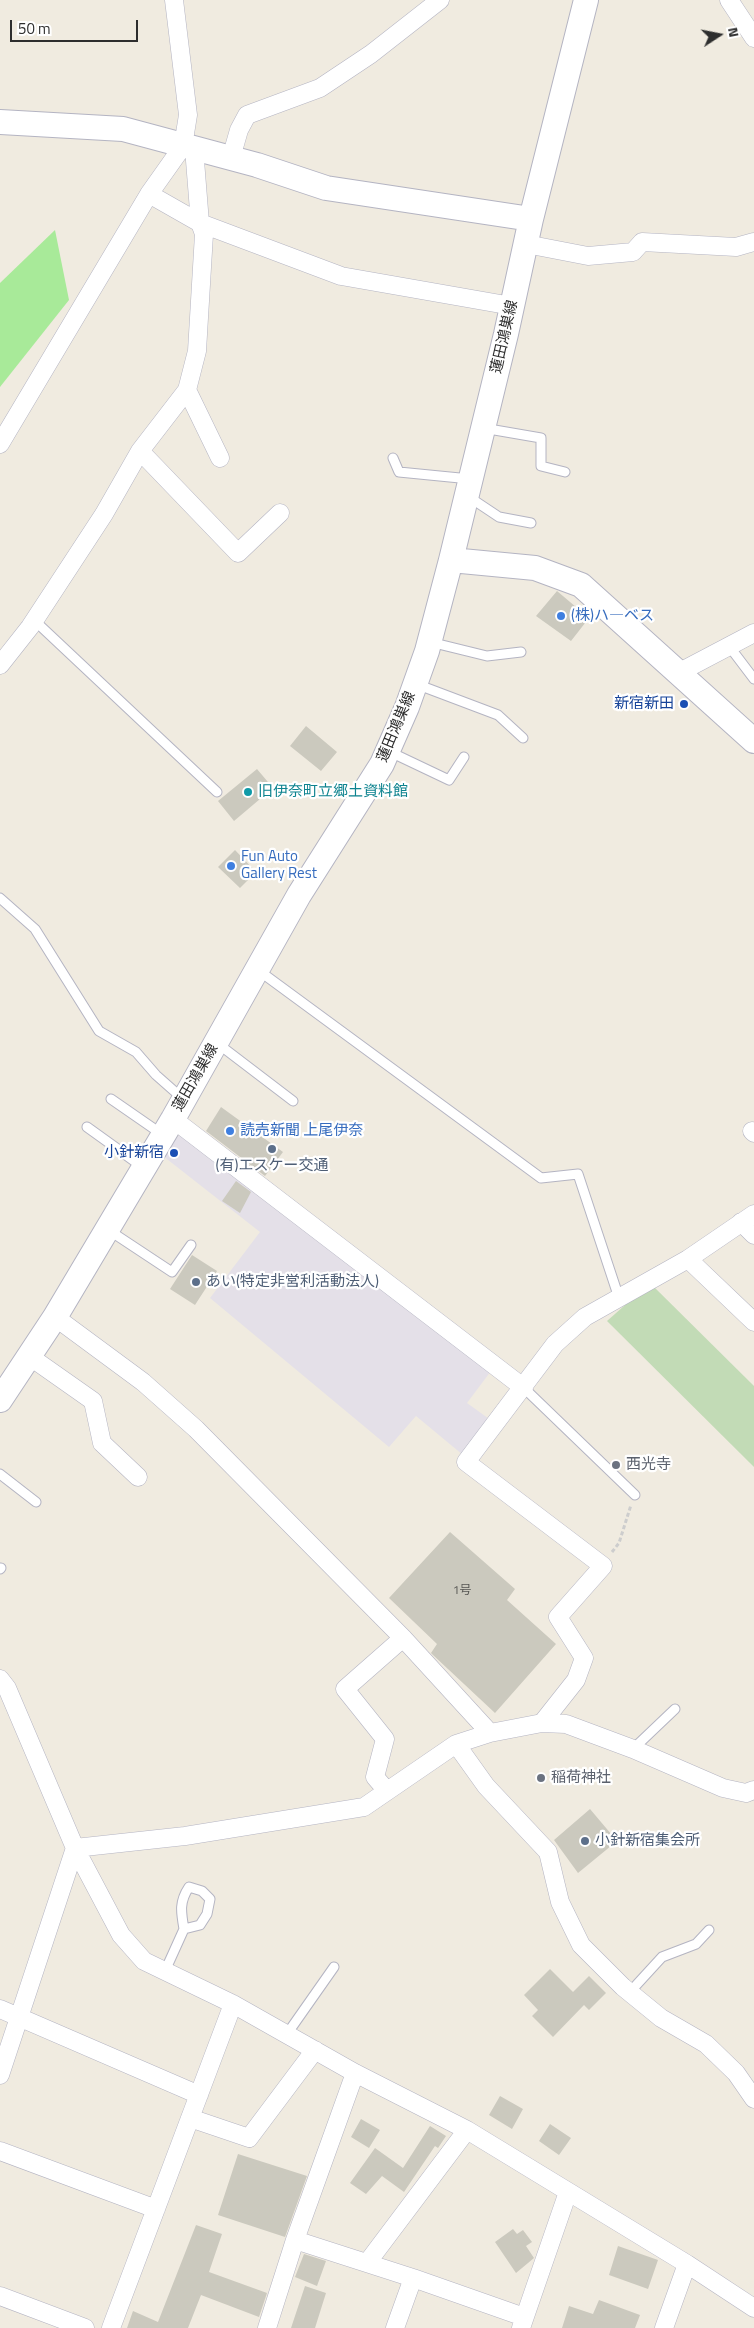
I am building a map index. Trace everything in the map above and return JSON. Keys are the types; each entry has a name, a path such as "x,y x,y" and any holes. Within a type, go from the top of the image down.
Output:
{"main road":[{"name":"蓮田鴻巣線","path":"0,1400 55,1317 144,1168 217,1043 299,895 382,764 388,750 416,683 430,642 469,487 531,219 586,0"},
{"path":"0,122 122,129 231,158 326,188 531,219"},
{"path":"451,560 535,568 582,585 754,741"}],"street":[{"path":"0,665 34,620 104,514 140,451 187,390 197,351 204,234 200,223 188,147 188,115 174,0"},
{"path":"231,158 239,130 247,115 320,88 371,54 440,0"},
{"path":"729,0 754,38"},
{"path":"0,444 149,194 188,147"},
{"path":"149,194 200,223 341,276 512,306"},
{"path":"526,244 588,256 633,252 642,242 736,247 754,242"},
{"path":"187,390 220,458"},
{"path":"140,451 238,553 280,512"},
{"path":"678,674 754,633"},
{"path":"173,1118 524,1388"},
{"path":"542,1722 576,1680 584,1658 558,1617 603,1566 466,1462 556,1344 585,1317 688,1258 747,1218 754,1235"},
{"path":"688,1258 754,1322"},
{"path":"55,1317 143,1382 196,1429 403,1638 490,1733"},
{"path":"29,1356 93,1401 102,1443 138,1477"},
{"path":"387,1791 375,1777 385,1739 345,1689 403,1638"},
{"path":"0,1706 3,1683"},
{"path":"3,1683 75,1848 121,1935 144,1961 233,2004 355,2073 467,2130 687,2264 754,2308"},
{"path":"75,1848 184,1836 364,1807 456,1744 490,1733 542,1722 566,1724 633,1749 723,1788 746,1793 754,1790"},
{"path":"456,1744 486,1786 548,1852 560,1902 581,1945 630,1993 660,2018 706,2044 736,2073 754,2100"},
{"path":"0,2075 75,1848"},
{"path":"111,2328 233,2004"},
{"path":"0,2009 199,2095"},
{"path":"190,2118 248,2138 316,2050"},
{"path":"267,2328 295,2240 355,2073"},
{"path":"367,2263 467,2130"},
{"path":"0,2151 156,2209"},
{"path":"295,2240 414,2278 522,2323 568,2192"},
{"path":"664,2328 687,2264"},
{"path":"396,2328 414,2278"},
{"path":"0,2296 85,2328"}],"lane":[{"path":"483,428 540,438 541,466 565,472"},
{"path":"393,458 399,472 469,487 499,517 531,523"},
{"path":"34,620 217,792"},
{"path":"430,642 488,656 521,652"},
{"path":"729,646 754,679"},
{"path":"416,683 498,715 523,738"},
{"path":"388,750 449,780 464,757"},
{"path":"0,898 34,929 100,1031 136,1052 156,1075 173,1118"},
{"path":"258,970 542,1178 578,1174 619,1298"},
{"path":"217,1043 292,1101"},
{"path":"111,1099 173,1118"},
{"path":"87,1127 144,1168"},
{"path":"107,1229 172,1272 191,1245"},
{"path":"524,1388 635,1495"},
{"path":"0,1474 36,1502"},
{"path":"633,1749 675,1709"},
{"path":"165,1971 184,1929 180,1907 182,1897 189,1887 202,1890 210,1898 207,1914 200,1925 184,1929"},
{"path":"630,1993 662,1957 696,1944 709,1930"},
{"path":"287,2034 334,1967"}],"path":[{"path":"603,1566 619,1543 635,1495"}],"shaded area":[{"path":"180,1134 491,1371 467,1403 492,1421 463,1455 416,1416 389,1447 210,1298 260,1232 163,1156"}],"green space":[{"path":"55,230 69,300 0,387 0,283"},
{"path":"650,1283 754,1386 754,1467 607,1321"}],"building":[{"path":"557,591 589,618 571,641 536,616"},
{"path":"306,726 337,752 321,771 290,746"},
{"path":"257,769 273,788 234,821 218,801"},
{"path":"235,850 256,872 240,888 218,867"},
{"path":"221,1107 283,1152 265,1176 206,1131"},
{"path":"236,1181 251,1192 240,1213 222,1201"},
{"path":"192,1255 217,1271 195,1305 170,1289"},
{"path":"450,1532 515,1589 507,1600 556,1644 495,1713 431,1653 437,1644 389,1598"},
{"path":"590,1809 617,1841 578,1873 554,1840"},
{"path":"550,1969 573,1992 589,1976 606,1993 589,2010 584,2005 553,2037 532,2016 538,2010 524,1995"},
{"path":"500,2096 523,2109 512,2129 489,2115"},
{"path":"361,2119 380,2130 369,2148 351,2137"},
{"path":"550,2124 571,2138 559,2155 539,2141"},
{"path":"430,2126 446,2136 438,2148 435,2146 404,2192 382,2176 366,2194 350,2183 375,2148 403,2168"},
{"path":"238,2154 307,2176 285,2237 218,2215"},
{"path":"196,2225 222,2234 209,2272 267,2293 259,2317 201,2295 188,2328 127,2328 133,2311 158,2322"},
{"path":"513,2229 517,2234 523,2230 532,2242 526,2246 534,2258 516,2273 495,2242"},
{"path":"618,2246 658,2260 648,2289 609,2275"},
{"path":"304,2254 326,2261 317,2286 295,2277"},
{"path":"305,2286 326,2293 315,2328 291,2328"},
{"path":"599,2300 640,2315 635,2328 562,2328 569,2306 593,2314"}],"place":[{"name":"(株)ハ―ベス","path":"561,616"},
{"name":"新宿新田","path":"684,704"},
{"name":"旧伊奈町立郷土資料館","path":"248,792"},
{"name":"Fun Auto Gallery Rest","path":"231,866"},
{"name":"読売新聞 上尾伊奈","path":"230,1131"},
{"name":"(有)エスケー交通","path":"272,1149"},
{"name":"小針新宿","path":"174,1153"},
{"name":"あい(特定非営利活動法人)","path":"196,1282"},
{"name":"西光寺","path":"616,1465"},
{"name":"稲荷神社","path":"541,1778"},
{"name":"小針新宿集会所","path":"585,1841"}]}
